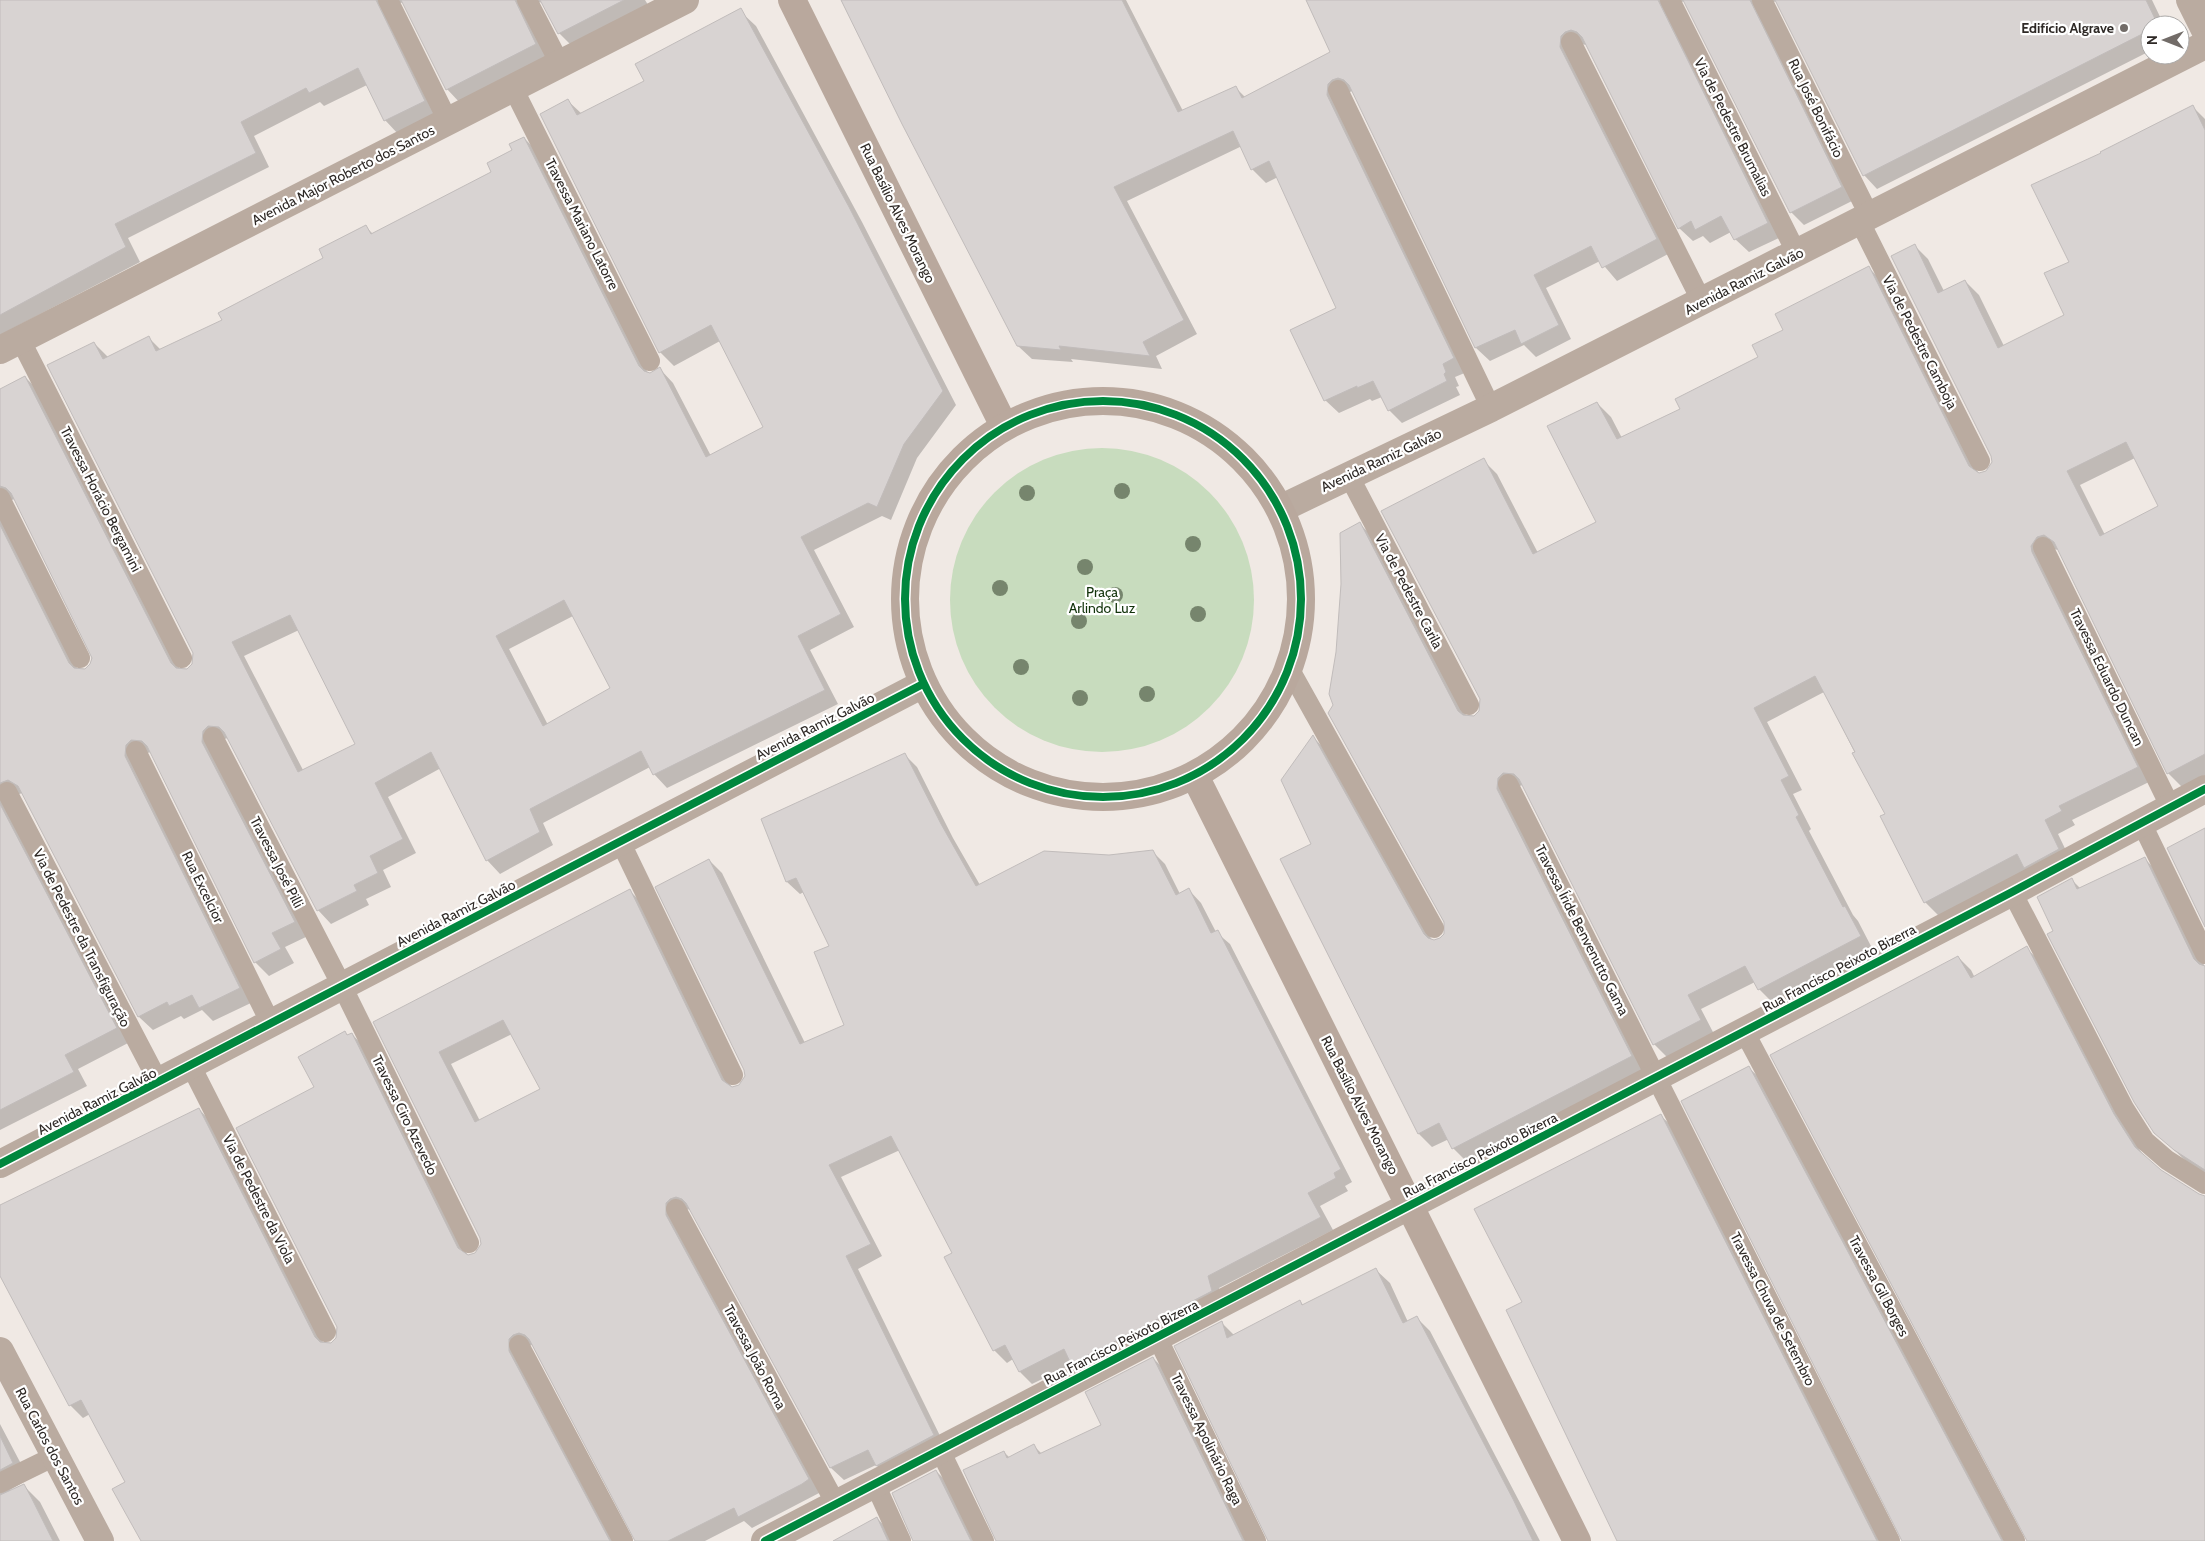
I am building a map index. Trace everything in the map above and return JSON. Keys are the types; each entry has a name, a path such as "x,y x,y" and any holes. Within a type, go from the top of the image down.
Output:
{"street":[{"name":"Avenida Major Roberto dos Santos","path":"10,344 685,0"},
{"name":"Rua Basílio Alves Morango","path":"792,0 1004,426"},
{"path":"2190,0 2205,30"},
{"name":"Avenida Ramiz Galvão","path":"1280,509 1491,408 1865,220 2205,45"},
{"path":"1128,401 1190,420 1235,451 1242,456 1280,509 1298,560 1300,615 1289,668 1267,712 1235,748 1195,776 1145,794 1092,798 1040,788 992,765 953,729 923,684 906,627 907,568 925,511 958,463 1004,426 1064,403 1128,401"},
{"name":"Avenida Ramiz Galvão","path":"0,1164 923,684"},
{"name":"Rua Basílio Alves Morango","path":"1195,776 1577,1541"},
{"name":"Rua Francisco Peixoto Bizerra","path":"765,1541 2012,892 2205,789"},
{"name":"Rua Carlos dos Santos","path":"0,1351 100,1541"}],"lane":[{"path":"388,0 448,121"},
{"path":"527,0 560,64"},
{"name":"Via de Pedestre Brumalias","path":"1670,0 1797,254"},
{"name":"Rua José Bonifácio","path":"1762,0 1865,220"},
{"path":"1571,42 1702,302"},
{"name":"Travessa Mariano Latorre","path":"513,88 650,361"},
{"path":"1338,90 1491,408"},
{"name":"Via de Pedestre Camboja","path":"1865,220 1980,462"},
{"name":"Travessa Horácio Bergamini","path":"10,344 182,658"},
{"name":"Via de Pedestre Carila","path":"1349,476 1469,705"},
{"path":"0,498 80,658"},
{"name":"Travessa Eduardo Duncan","path":"2043,547 2171,808"},
{"path":"1289,668 1434,928"},
{"name":"Travessa José Pilli","path":"213,737 342,986"},
{"name":"Rua Excelcior","path":"136,751 271,1024"},
{"name":"Travessa Íride Benvenutto Gama","path":"1508,784 1656,1077"},
{"name":"Via de Pedestre da Transfiguração","path":"6,792 159,1083"},
{"path":"2142,824 2205,954"},
{"path":"620,841 733,1075"},
{"path":"2012,892 2124,1108 2145,1141 2167,1160 2205,1184"},
{"name":"Travessa Ciro Azevedo","path":"342,986 469,1243"},
{"name":"Travessa Gil Borges","path":"1744,1031 2015,1541"},
{"name":"Via de Pedestre da Viola","path":"191,1066 326,1332"},
{"name":"Travessa Chuva de Setembro","path":"1656,1077 1890,1541"},
{"name":"Travessa João Roma","path":"676,1209 836,1504"},
{"name":"Travessa Apolinário Raga","path":"1158,1337 1256,1541"},
{"path":"518,1345 622,1541"},
{"path":"940,1450 984,1541"},
{"path":"0,1483 55,1456"},
{"path":"875,1484 901,1541"}],"green space":[{"name":"Praça Arlindo Luz","path":"1102,448 1132,451 1160,460 1186,474 1209,493 1228,516 1242,542 1251,570 1254,600 1251,630 1242,658 1228,684 1209,707 1186,726 1160,740 1132,749 1102,752 1072,749 1044,740 1018,726 995,707 976,684 962,658 953,630 950,600 953,570 962,542 976,516 995,493 1018,474 1044,460 1072,451"}],"building":[{"path":"0,0 376,0 425,101 384,121 358,68 309,93 306,88 241,122 256,153 115,224 126,247 0,315"},
{"path":"401,0 515,0 536,44 446,90"},
{"path":"540,0 624,0 558,34"},
{"path":"841,0 1122,0 1178,112 1236,86 1242,98 1330,52 1306,0 1658,0 1768,223 1734,240 1721,216 1695,230 1691,221 1678,229 1582,37 1577,32 1571,30 1561,36 1560,47 1657,239 1602,268 1591,246 1534,275 1559,325 1521,344 1515,330 1475,348 1349,85 1344,80 1338,78 1328,84 1327,95 1454,358 1443,364 1447,381 1388,411 1373,381 1324,401 1290,330 1336,308 1269,161 1251,170 1233,131 1114,187 1184,320 1143,342 1150,356 1059,346 1061,350 1017,346 902,124"},
{"path":"1683,0 1750,0 1842,187 1790,213"},
{"path":"1775,0 2146,0 2153,15 2140,15 2140,35 1863,176"},
{"path":"741,8 849,207 943,391 904,444 877,507 868,503 801,537 841,614 798,636 825,690 653,775 641,751 530,809 540,832 486,861 431,752 375,783 403,839 370,856 378,873 354,885 357,891 317,911 224,732 219,727 208,726 203,731 202,742 295,922 272,933 281,949 254,963 147,746 142,741 131,740 126,745 125,756 240,988 199,1008 192,995 169,1006 167,1002 138,1017 18,786 8,780 0,783 0,525 69,663 74,668 85,669 90,664 92,658 11,493 6,488 0,486 0,389 25,376 171,663 176,668 187,669 192,664 193,653 47,365 94,342 103,359 149,336 156,351 222,320 218,313 323,258 319,249 366,225 371,234 491,172 487,163 512,150 509,144 524,137 639,366 644,371 650,373 660,367 706,457 763,427 711,325 659,353 540,114 568,99 577,115 644,81 635,64","holes":["564,600 610,688 543,726 496,636","290,615 355,744 298,772 232,642"]},
{"path":"2193,105 2205,130 2205,754 2167,774 2054,542 2044,535 2037,537 2031,546 2032,552 2138,767 2059,806 2062,811 2045,820 2059,849 2024,868 2017,854 1924,903 1880,816 1885,814 1852,753 1855,752 1815,676 1754,708 1789,776 1781,780 1799,815 1796,817 1843,907 1845,906 1861,936 1758,990 1745,966 1688,995 1701,1020 1653,1045 1519,779 1514,774 1503,773 1498,778 1497,789 1632,1056 1452,1149 1439,1123 1418,1134 1280,859 1311,844 1281,780 1313,735 1424,934 1434,940 1444,934 1444,922 1328,713 1333,705 1329,694 1336,652 1341,584 1340,533 1360,522 1458,711 1463,715 1474,716 1479,711 1480,699 1381,511 1484,458 1533,554 1596,522 1547,426 1597,402 1617,439 1680,409 1675,399 1758,357 1752,345 1783,330 1775,314 1869,266 1969,466 1979,473 1986,471 1992,462 1991,456 1891,256 1915,244 1938,293 1965,280 1998,348 2064,315 2044,273 2069,262 2031,185","holes":["2126,442 2158,506 2100,536 2067,471"]},
{"path":"905,753 941,824 976,886 1044,851 1109,855 1153,850 1176,895 1189,888 1211,933 1218,930 1341,1169 1334,1173 1336,1178 1308,1193 1321,1217 1208,1276 1212,1291 1071,1364 1064,1349 1019,1372 1005,1345 993,1351 944,1257 952,1253 891,1136 829,1165 871,1244 846,1256 934,1435 876,1466 868,1450 830,1468 686,1203 676,1197 666,1203 666,1215 809,1479 802,1484 738,1517 734,1508 668,1541 635,1541 529,1339 519,1333 509,1339 509,1351 610,1541 141,1541 112,1489 125,1482 81,1400 69,1406 0,1276 0,1205 199,1108 315,1337 320,1342 331,1343 336,1338 337,1327 236,1128 314,1087 298,1057 345,1031 347,1035 352,1033 458,1248 468,1255 475,1253 481,1244 480,1238 373,1022 630,889 722,1080 732,1087 739,1085 745,1076 744,1070 655,887 709,859 800,1044 844,1025 814,952 829,946 796,878 786,882 761,819","holes":["503,1020 540,1089 475,1122 439,1052"]},
{"path":"0,804 117,1028 65,1055 74,1072 0,1110"},
{"path":"2205,828 2205,927 2167,848"},
{"path":"2145,857 2194,959 2199,964 2205,966 2205,1170 2174,1150 2154,1133 2134,1102 2047,934 2053,931 2037,897 2072,878 2077,889"},
{"path":"2027,946 2114,1114 2135,1147 2161,1170 2205,1196 2205,1541 2027,1541 1770,1055 1958,956 1971,978"},
{"path":"1749,1066 2002,1541 1902,1541 1681,1101"},
{"path":"1661,1114 1877,1541 1617,1541 1506,1310 1522,1302 1474,1209"},
{"path":"1376,1268 1403,1323 1417,1316 1533,1541 1268,1541 1174,1346 1222,1321 1227,1338 1300,1300 1302,1305"},
{"path":"1153,1357 1243,1541 996,1541 963,1470 1004,1451 1007,1458 1034,1444 1039,1454 1101,1425 1085,1392"},
{"path":"0,1436 13,1463 0,1470"},
{"path":"936,1470 971,1541 913,1541 892,1493"},
{"path":"24,1484 53,1541 0,1541 0,1495"},
{"path":"877,1517 888,1541 833,1541"}],"cycle path":[{"path":"1103,401 1142,405 1179,416 1213,435 1243,459 1267,489 1286,523 1297,560 1301,599 1297,638 1286,675 1267,709 1243,739 1213,763 1179,782 1142,793 1103,797 1064,793 1027,782 993,763 963,739 939,709 920,675 909,638 905,599 909,560 920,523 939,489 963,459 993,435 1027,416 1064,405 1103,401"},
{"path":"0,1164 923,684"},
{"path":"765,1541 2012,892 2205,789"}],"place":[{"name":"Edifício Algrave","path":"2124,28"}]}
